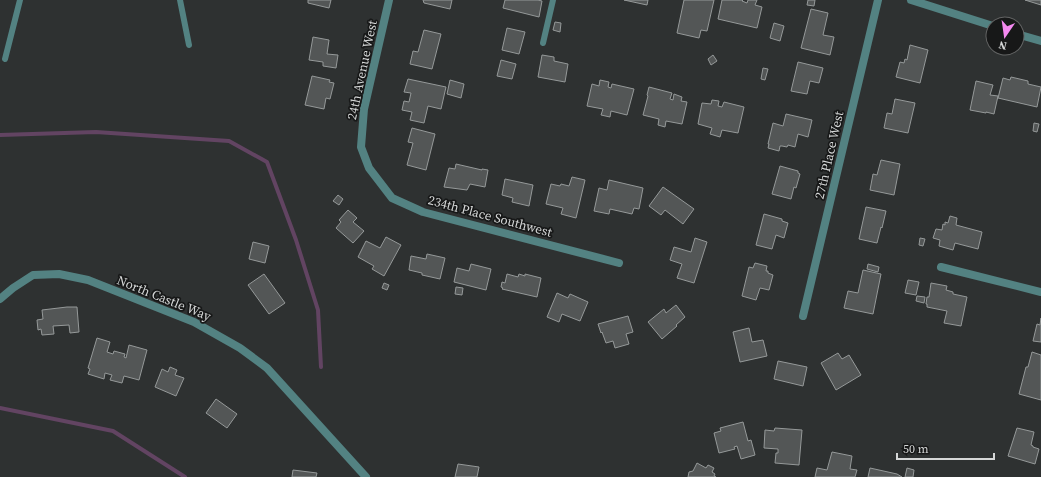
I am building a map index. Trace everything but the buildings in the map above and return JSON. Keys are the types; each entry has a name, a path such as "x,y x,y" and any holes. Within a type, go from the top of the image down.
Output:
{"street":[{"name":"24th Avenue West","path":"369,168 361,147 364,109 389,0"},
{"name":"27th Place West","path":"802,316 878,0"},
{"path":"911,0 985,23"},
{"path":"1025,36 1041,41"},
{"name":"234th Place Southwest","path":"369,168 392,198 423,212 619,263"},
{"path":"941,267 1041,292"},
{"name":"North Castle Way","path":"0,299 13,288 33,275 59,274 88,280 194,322 240,348 267,368 366,477"}],"lane":[{"path":"6,59 20,0"},
{"path":"180,0 189,45"},
{"path":"543,43 553,0"}],"waterway":[{"path":"0,135 96,132 229,141 267,162 296,240 318,310 321,367"},
{"path":"0,408 113,431 185,477"}]}
